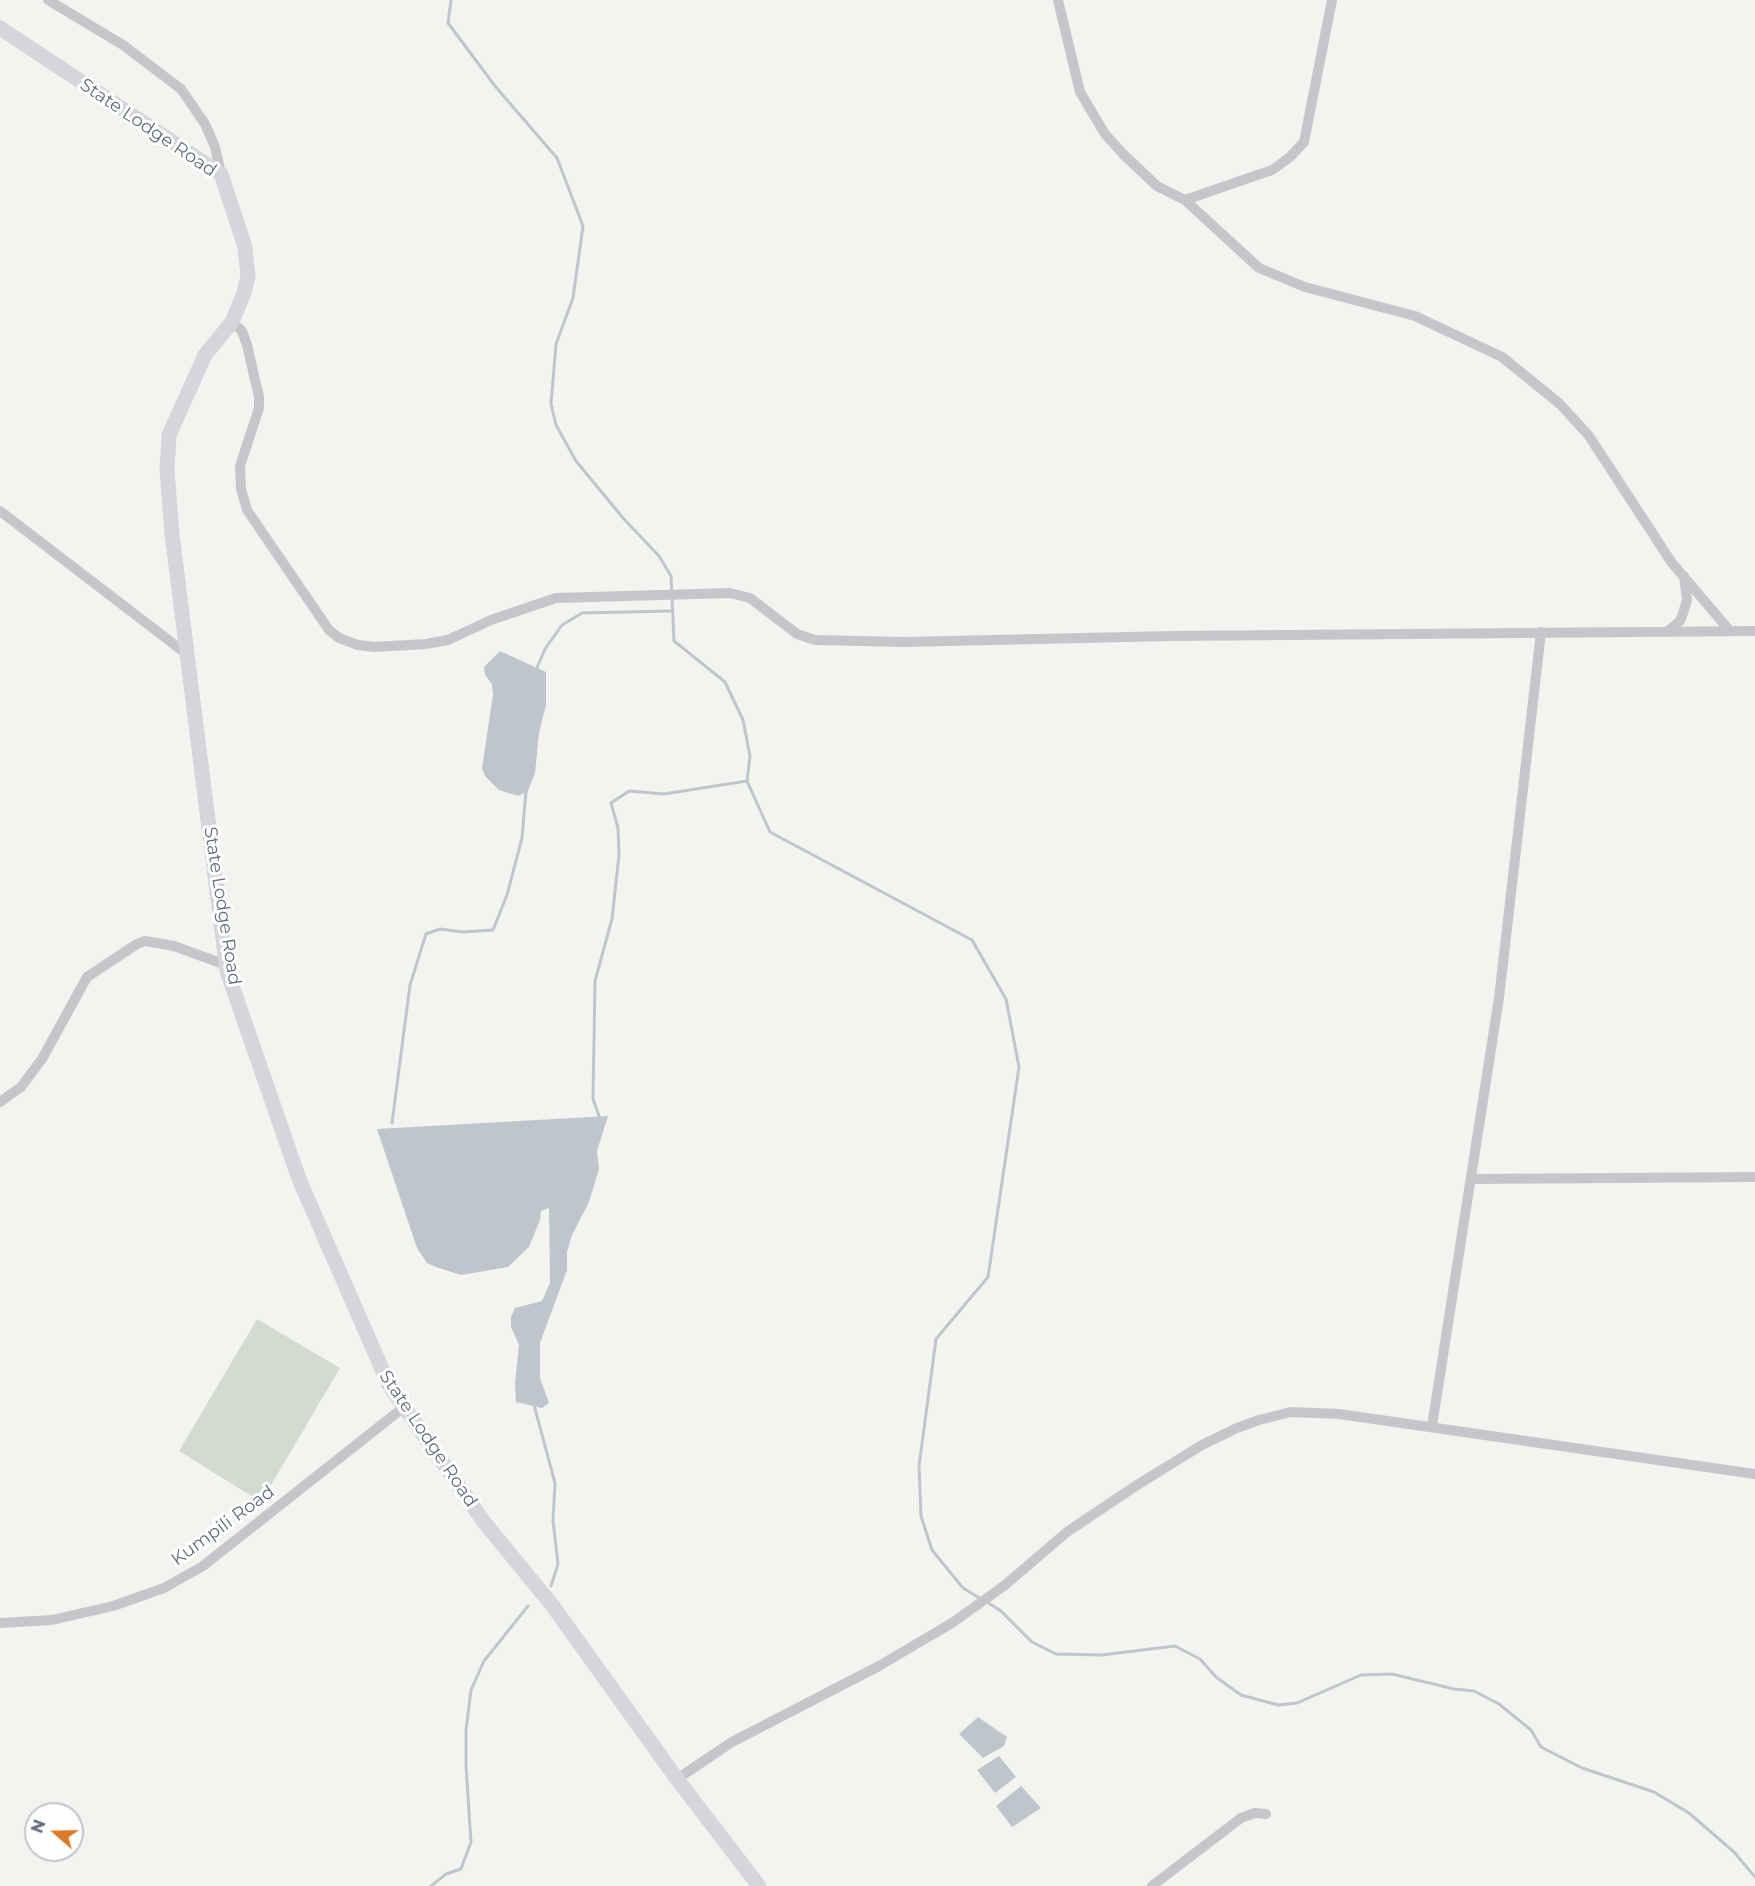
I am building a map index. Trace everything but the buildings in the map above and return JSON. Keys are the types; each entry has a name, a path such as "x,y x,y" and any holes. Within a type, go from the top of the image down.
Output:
{"street":[{"path":"48,0 123,45 181,89 205,124 215,147 221,174"},
{"path":"1058,0 1076,78 1090,112 1117,147 1157,186 1185,201 1259,268 1305,287 1415,316 1502,357 1560,404 1589,436 1666,554 1730,631"},
{"path":"1185,201 1272,170 1290,158 1304,142 1332,0"},
{"name":"State Lodge Road","path":"0,28 221,174 245,247 248,276 232,322 205,355 169,435 167,471 172,534 189,655 226,965 252,1048 299,1179 389,1385 484,1522 552,1605 677,1779 759,1886"},
{"path":"232,322 242,331 248,345 259,397 260,408 240,466 243,498 252,519 329,630 339,638 374,647 426,644 448,640 490,620 556,598 660,595 743,595 797,634 815,640 904,642 1755,631"},
{"path":"0,512 189,655"},
{"path":"1668,631 1680,621 1687,600 1684,575"},
{"path":"1432,1426 1499,998 1541,632"},
{"path":"0,1102 21,1087 42,1059 87,977 129,949 145,941 174,946 226,965"},
{"path":"1471,1179 1755,1177"},
{"name":"Kumpili Road","path":"0,1623 52,1620 113,1606 164,1588 203,1566 404,1407"},
{"path":"677,1779 732,1742 879,1666 975,1607 1067,1532 1134,1487 1237,1428 1291,1412 1339,1414 1432,1426 1755,1474"},
{"path":"1152,1886 1242,1818 1256,1813 1266,1814"}],"shaded area":[{"path":"500,651 546,672 546,705 539,733 535,773 528,791 518,796 499,790 485,776 482,768 493,695 492,684 485,675 484,667"},
{"path":"608,1116 597,1151 599,1169 589,1202 572,1235 567,1252 567,1270 540,1343 540,1378 549,1403 542,1408 516,1402 515,1383 519,1345 511,1327 511,1317 515,1308 542,1301 550,1283 549,1208 541,1211 540,1220 529,1247 508,1267 461,1275 427,1263 417,1248 377,1129"},
{"path":"257,1319 340,1368 261,1502 179,1451"},
{"path":"978,1717 1007,1737 1004,1746 983,1758 959,1734"},
{"path":"999,1756 1016,1777 995,1793 977,1770"},
{"path":"1021,1786 1041,1808 1012,1827 996,1806"}],"waterway":[{"path":"451,0 448,23 495,86 557,158 583,226 573,298 556,344 551,404 556,425 576,461 623,518 659,556 671,576 674,641 725,682 743,720 750,756 747,781 664,794 629,791 611,803 618,828 619,855 612,919 595,981 593,1099 599,1116"},
{"path":"536,670 545,649 562,625 582,613 670,611"},
{"path":"747,781 770,832 972,940 1006,999 1019,1067 988,1277 936,1339 919,1466 921,1516 932,1550 963,1588 981,1599"},
{"path":"392,1123 410,985 426,934 440,929 463,932 493,930 507,895 522,838 526,791"},
{"path":"534,1405 555,1483 553,1521 558,1564 551,1586"},
{"path":"987,1602 1001,1611 1032,1642 1056,1654 1102,1655 1175,1646 1200,1659 1216,1677 1241,1695 1278,1705 1297,1703 1361,1675 1392,1674 1454,1689 1474,1691 1499,1704 1531,1730 1541,1747 1582,1768 1654,1792 1689,1813 1734,1852 1755,1877"},
{"path":"431,1886 446,1874 461,1869 471,1842 466,1766 466,1730 471,1690 484,1661 528,1606"}]}
